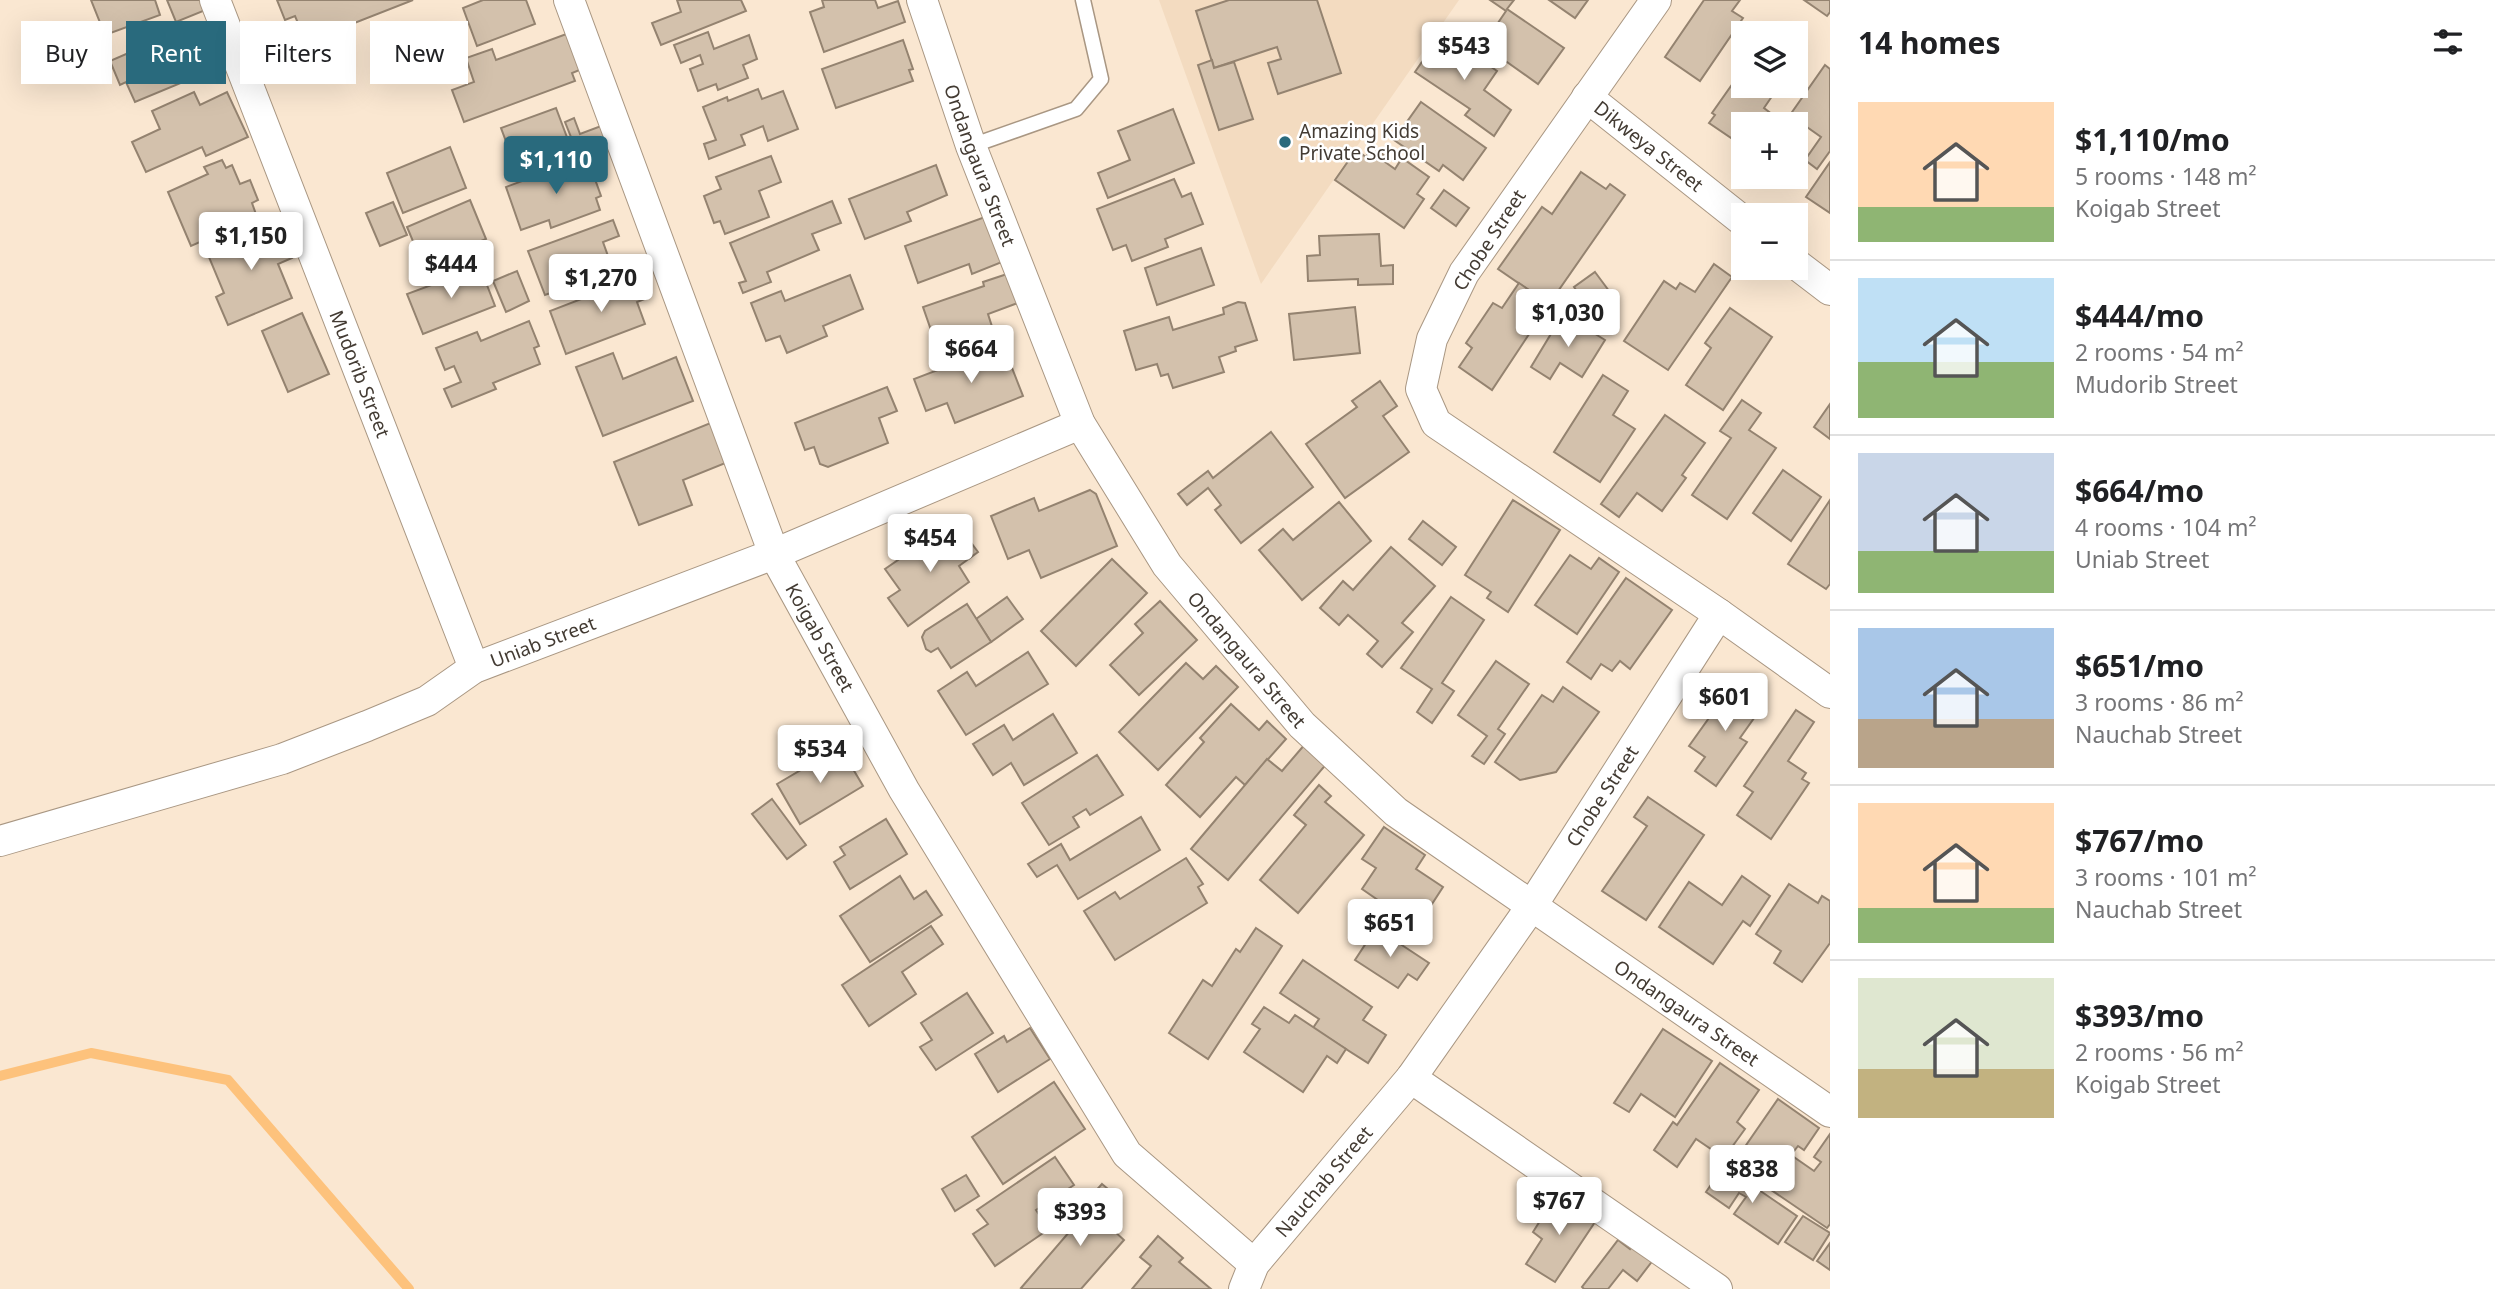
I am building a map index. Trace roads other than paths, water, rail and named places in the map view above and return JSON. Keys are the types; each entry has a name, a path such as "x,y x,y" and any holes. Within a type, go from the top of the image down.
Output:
{"street":[{"name":"Mudorib Street","path":"215,0 474,668"},
{"name":"Koigab Street","path":"569,0 774,554 904,790 1127,1154 1249,1277"},
{"name":"Ondangaura Street","path":"922,0 971,146 1080,424 1167,565 1302,725 1396,812 1830,1112"},
{"name":"Chobe Street","path":"1656,0 1464,273 1432,339 1421,389 1436,423 1719,614 1830,693"},
{"name":"Dikweya Street","path":"1587,97 1731,211"},
{"path":"1808,273 1830,290"},
{"name":"Uniab Street","path":"0,841 282,759 427,701 474,668 774,554 1080,424"},
{"name":"Chobe Street","path":"1531,907 1719,614"},
{"name":"Nauchab Street","path":"1249,1277 1411,1078 1531,907"},
{"path":"1411,1078 1717,1289"}],"lane":[{"path":"971,146 1076,109 1101,79 1083,0"}],"waterway":[{"path":"0,1076 91,1053 228,1080 409,1289"}],"place":[{"name":"Amazing Kids Private School","path":"1285,142"}]}
